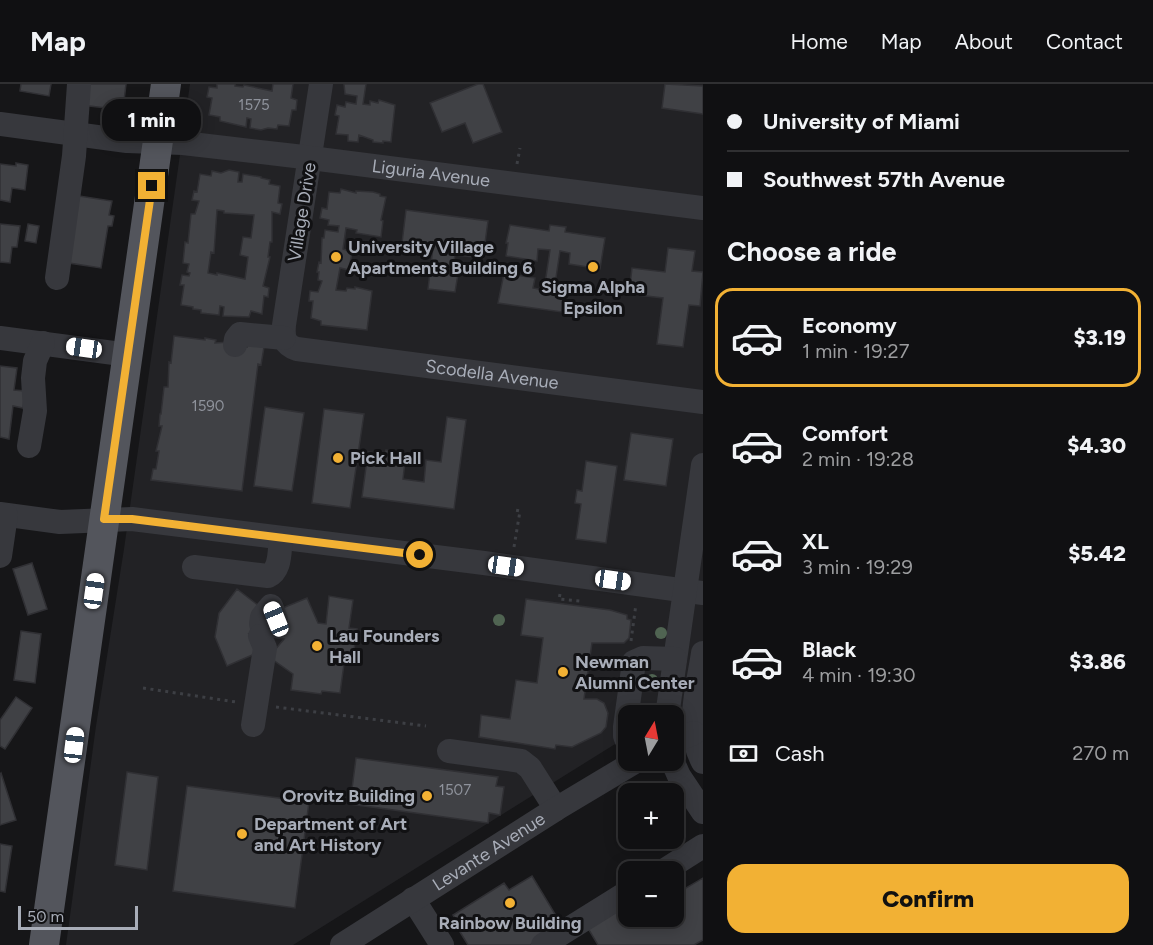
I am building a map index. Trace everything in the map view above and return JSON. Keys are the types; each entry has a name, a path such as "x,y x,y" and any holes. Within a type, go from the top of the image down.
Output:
{"main road":[{"path":"45,945 166,84"}],"street":[{"path":"57,278 74,156 79,84"},
{"name":"Village Drive","path":"284,340 321,84"},
{"name":"Liguria Avenue","path":"0,124 127,141 158,142 310,158 703,208"},
{"name":"Scodella Avenue","path":"235,345 240,334 284,340 297,349 703,402"},
{"path":"0,338 129,355"},
{"path":"29,446 35,411 33,378 35,361 43,343"},
{"path":"669,705 675,659 694,592 703,465"},
{"path":"0,556 3,515 60,522 132,519 694,592"},
{"path":"194,567 261,577 273,573 277,568 281,539"},
{"path":"255,715 268,630 273,573"},
{"path":"703,653 695,710 684,737 696,745 703,762"},
{"path":"628,705 634,662 643,658 675,659"},
{"path":"449,751 521,761 530,768 556,809"},
{"name":"Levante Avenue","path":"342,945 556,809 621,771"},
{"path":"677,771 703,812"},
{"path":"679,861 703,846"},
{"path":"543,945 618,898"},
{"path":"413,899 442,945"}],"path":[{"path":"517,166 520,148"},
{"path":"514,547 520,511 515,510"},
{"path":"560,594 559,598 580,601"},
{"path":"579,606 580,596"},
{"path":"630,650 636,604"},
{"path":"589,663 621,668"},
{"path":"143,688 255,715 426,726"}],"shaded area":[{"path":"190,84 703,84 703,731 684,729 684,705 618,705 618,742 293,945 66,945 96,726 124,549"}],"building":[{"path":"21,84 51,84 49,96 20,91"},
{"path":"83,84 126,84 123,110 81,105"},
{"path":"217,84 235,84 235,86 243,87 244,85 272,91 273,84 293,84 291,98 297,100 296,110 292,110 289,126 278,125 277,129 261,130 250,128 251,119 247,118 246,127 220,121 220,117 209,115 212,98 207,97 209,87 217,88"},
{"path":"344,84 366,84 363,104 370,105 370,101 378,103 379,100 395,105 391,142 373,142 359,135 358,142 348,141 348,135 336,134 339,116 335,115 337,105 345,107 346,102 356,104 357,96 345,94"},
{"path":"483,84 502,132 473,143 465,123 442,132 430,103"},
{"path":"665,84 703,86 703,114 662,108"},
{"path":"16,163 28,165 25,190 12,188 10,202 0,200 0,164 16,166"},
{"path":"229,170 239,172 238,182 242,182 243,174 261,177 270,180 269,184 280,186 278,203 282,204 280,214 272,212 272,242 270,242 268,257 270,257 263,286 269,288 268,297 264,296 262,314 251,311 249,317 223,316 224,307 220,306 219,315 201,313 201,310 181,305 184,285 180,285 182,275 189,276 190,273 187,272 189,264 183,263 185,242 188,243 191,214 195,214 199,201 192,200 194,191 197,192 200,174 211,176 212,171 221,173","holes":["217,210 224,211 224,213 254,215 251,238 243,237 240,255 248,257 245,279 208,273 211,252 214,253"]},
{"name":"University Village Apartments Building 6","path":"341,189 356,193 356,191 373,192 386,197 381,220 383,221 381,237 356,233 357,230 346,228 343,249 352,252 349,270 340,268 336,290 346,291 347,288 355,289 355,287 372,291 367,330 321,325 321,321 311,318 313,301 309,301 310,291 318,292 322,281 318,280 319,272 317,272 319,262 321,263 322,238 324,238 325,230 338,232 339,226 328,225 329,220 320,218 322,208 327,209 329,192 340,193"},
{"path":"79,196 112,201 109,215 114,216 112,226 108,226 101,268 69,263"},
{"path":"406,210 488,221 483,258 455,255 453,267 459,268 455,292 428,289 433,247 402,243"},
{"path":"0,224 20,226 17,247 12,247 10,263 0,262"},
{"path":"28,224 39,226 36,243 25,241"},
{"name":"Sigma Alpha Epsilon","path":"510,225 549,231 550,225 566,227 565,232 605,238 600,269 569,264 570,253 560,251 554,291 565,293 562,312 498,303 504,273 535,278 533,288 544,290 550,250 538,249 537,261 506,256"},
{"path":"668,248 695,251 692,271 703,272 700,306 689,305 683,347 657,344 663,298 629,294 632,268 665,272"},
{"path":"174,336 205,340 205,338 216,340 215,343 230,342 247,347 247,344 264,347 261,365 258,364 242,491 151,480 153,469 156,469 159,451 156,451 162,426 159,426 160,414 164,387 168,387 169,362 171,363"},
{"path":"0,366 17,368 14,390 25,391 23,408 13,406 9,439 0,437"},
{"path":"265,407 304,413 292,491 254,486"},
{"name":"Pick Hall","path":"324,409 364,414 350,508 312,503"},
{"path":"447,417 466,420 454,509 362,497 368,452 385,454 386,450 406,453 403,479 424,482 426,460 441,462"},
{"path":"631,433 673,439 666,486 624,480"},
{"path":"586,461 617,466 606,543 576,539 581,504 575,503 577,490 582,491"},
{"path":"32,563 47,609 28,615 13,569"},
{"name":"Lau Founders Hall","path":"237,589 263,609 278,610 307,598 318,623 326,624 329,596 353,600 349,628 357,629 353,657 345,657 340,693 322,691 321,694 291,690 293,674 269,657 284,639 249,634 259,652 227,666 215,637 219,613"},
{"name":"Newman Alumni Center","path":"526,599 610,610 627,615 627,619 631,620 629,638 624,643 592,643 584,699 597,699 604,703 608,713 606,727 601,733 572,747 556,745 555,749 479,737 481,715 510,719 516,680 537,683 543,638 521,635"},
{"path":"21,631 41,634 35,683 14,680"},
{"path":"16,697 32,708 5,749 0,746 0,720"},
{"name":"Orovitz Building","path":"356,758 498,777 496,786 504,787 500,815 489,813 488,823 350,804"},
{"path":"127,772 158,777 147,870 115,865"},
{"path":"0,774 16,820 0,825"},
{"name":"Department of Art and Art History","path":"187,786 309,802 295,908 173,891"},
{"path":"0,844 12,846 5,892 0,891"},
{"name":"Rainbow Building","path":"532,876 561,924 530,945 468,945 453,915 504,883 509,890"},
{"path":"703,878 703,940 694,945 598,945 586,925 617,907 618,927 684,927 684,889"}],"place":[{"name":"University Village Apartments Building 6","path":"336,257"},
{"name":"Sigma Alpha Epsilon","path":"593,267"},
{"name":"Pick Hall","path":"338,458"},
{"name":"Lau Founders Hall","path":"317,646"},
{"name":"Newman Alumni Center","path":"563,672"},
{"name":"Orovitz Building","path":"427,796"},
{"name":"Department of Art and Art History","path":"242,834"},
{"name":"Rainbow Building","path":"510,903"}],"route":[{"path":"152,186 104,519 132,519 420,555"}]}
